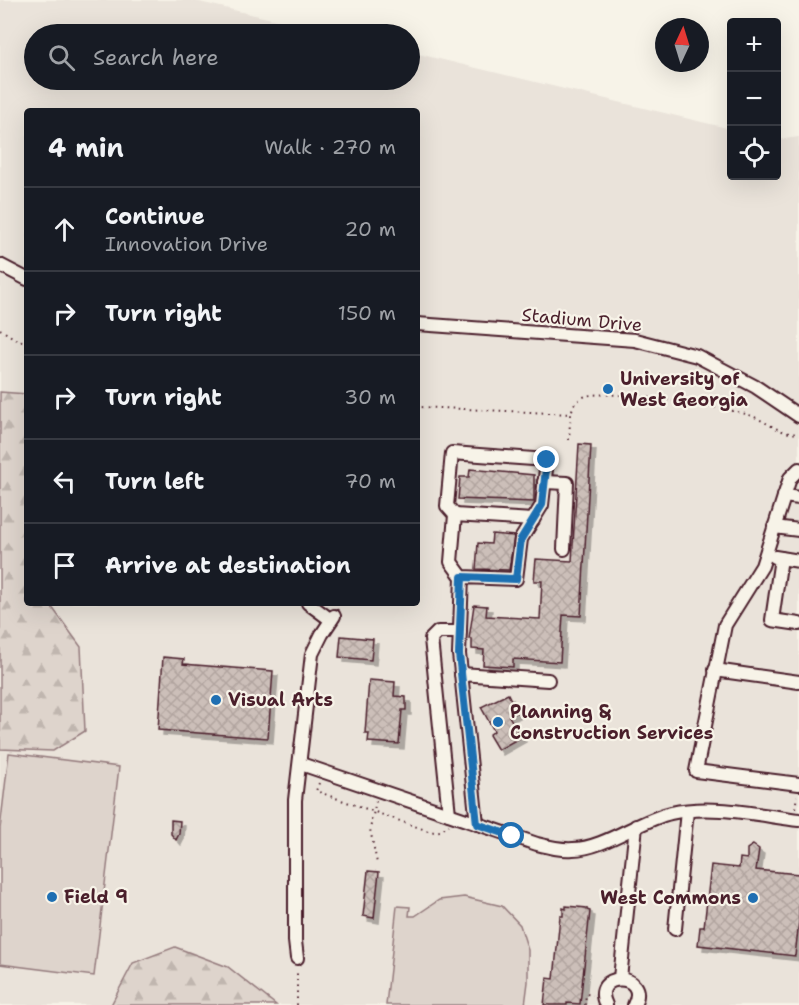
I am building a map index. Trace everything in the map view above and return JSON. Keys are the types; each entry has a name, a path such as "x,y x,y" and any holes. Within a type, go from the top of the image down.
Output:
{"street":[{"path":"0,265 24,277"},
{"name":"Stadium Drive","path":"420,324 635,340 697,356 756,387 799,416"},
{"path":"462,577 516,579 521,539 542,505 547,460 452,453 447,506 455,515 533,519"},
{"path":"799,468 790,478 762,566 725,625 696,771 799,784"},
{"path":"544,482 567,483 564,549"},
{"path":"784,496 799,498"},
{"path":"455,515 451,562 462,577 460,674 477,824"},
{"path":"774,527 799,530"},
{"path":"765,556 799,561"},
{"path":"781,558 772,620 799,624"},
{"path":"297,958 295,800 312,654 333,618 313,606"},
{"path":"450,819 431,639 438,632 460,632"},
{"path":"715,670 799,681"},
{"path":"460,674 548,680"},
{"path":"301,764 379,790 450,819 477,824 559,849 574,849 599,843 663,815 687,811 797,815"},
{"path":"675,929 687,811"},
{"path":"620,978 636,826"},
{"path":"606,1005 603,997 606,986 609,982 620,978 634,986 637,997 634,1005"}],"path":[{"path":"0,329 17,340 24,341"},
{"path":"569,440 575,403 585,396 602,394 735,411 752,416 789,434 799,433"},
{"path":"420,407 572,414"},
{"path":"322,771 316,791 430,832 440,831 450,819"},
{"path":"377,863 370,829 379,790"},
{"path":"796,801 797,815"},
{"path":"297,958 297,1005"},
{"path":"585,1005 586,994"}],"shaded area":[{"name":"University of West Georgia","path":"0,0 191,0 293,24 24,24 24,90 420,90 420,54 727,128 727,180 781,180 781,139 799,137 799,1005 0,1005"}],"green space":[{"path":"0,392 24,394 24,606 51,606 81,647 85,731 53,751 0,749"},
{"name":"Field 9","path":"9,753 119,767 94,976 0,964 0,829"},
{"path":"464,897 502,906 520,925 528,950 525,1005 386,1005 397,906 410,907 409,916 415,916 439,900"},
{"path":"175,947 228,967 276,1005 111,1005 133,963"}],"building":[{"path":"579,444 591,445 581,616 563,615 560,662 513,659 513,667 483,665 484,650 472,649 472,639 469,639 474,605 487,606 486,616 540,619 542,581 534,581 536,559 572,561"},
{"path":"470,469 534,475 534,502 458,499 460,477 469,477"},
{"path":"492,534 514,536 509,570 476,569 478,543 491,544"},
{"path":"341,636 373,639 371,660 339,657"},
{"name":"Visual Arts","path":"163,657 184,659 183,664 273,671 268,738 158,730"},
{"path":"369,680 395,682 394,696 406,697 406,710 402,710 399,744 368,742 369,733 365,733"},
{"name":"Planning & Construction Services","path":"508,694 517,712 509,716 521,737 498,750 489,735 494,731 481,707"},
{"path":"171,820 180,821 176,840 171,834"},
{"name":"West Commons","path":"753,845 759,849 756,870 799,874 799,921 795,956 698,945 700,927 704,927 711,865 739,868 740,858 747,859 747,849"},
{"path":"368,871 379,872 374,918 363,916"},
{"path":"566,906 587,908 590,911 580,1004 544,1005 547,978 554,979 560,916 563,916 563,908 566,909"}],"place":[{"name":"University of West Georgia","path":"608,389"},
{"name":"Visual Arts","path":"216,700"},
{"name":"Planning & Construction Services","path":"498,722"},
{"name":"Field 9","path":"52,897"},
{"name":"West Commons","path":"753,898"}],"route":[{"path":"512,836 477,824 459,654 462,577 516,579 521,539 542,505 547,460"}]}
